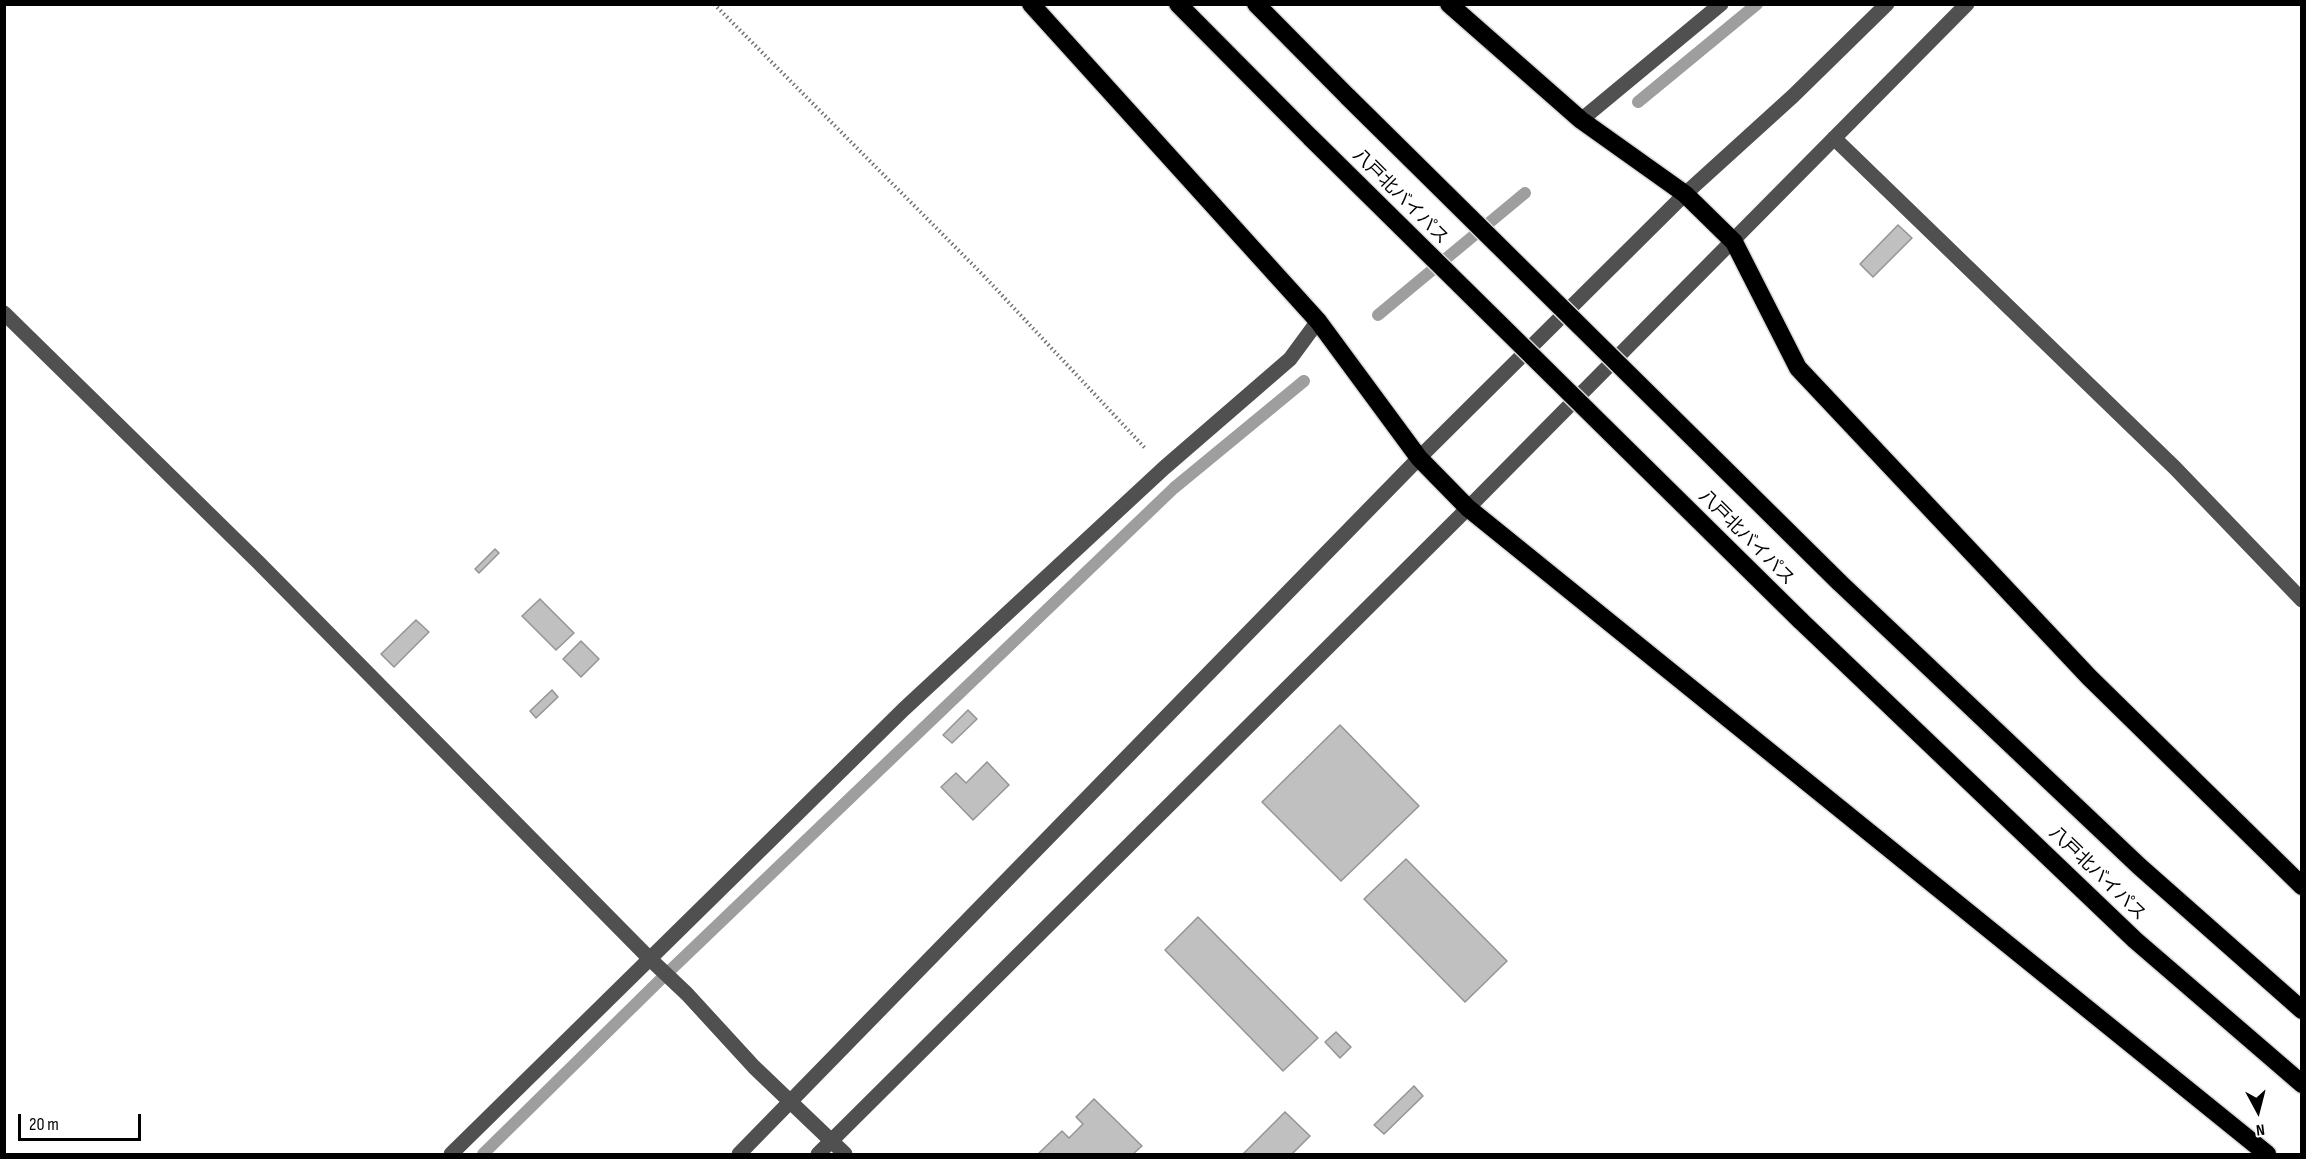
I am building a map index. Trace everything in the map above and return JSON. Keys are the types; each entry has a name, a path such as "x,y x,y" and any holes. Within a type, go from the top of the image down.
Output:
{"highway":[{"path":"1031,4 1318,321 1419,458 1468,508 2267,1155"},
{"name":"八戸北バイパス","path":"1178,4 1800,620 2135,940 2301,1084"},
{"name":"八戸北バイパス","path":"1256,4 1839,582 2139,866 2301,1010"},
{"path":"1449,4 1581,120 1685,194 1734,242 1798,368 2089,677 2301,886"}],"street":[{"path":"1581,120 1721,4"},
{"path":"739,1155 1419,458 1685,194 1793,96 1887,4"},
{"path":"818,1155 1734,242 1967,4"},
{"path":"1834,138 2175,468 2301,600"},
{"path":"4,313 258,562 687,994 754,1067 845,1155"},
{"path":"451,1155 904,709 1164,468 1290,359 1318,321"}],"path":[{"path":"714,4 983,275 1164,468"}],"building":[{"path":"1898,225 1912,238 1873,277 1860,264"},
{"path":"495,549 499,553 479,573 475,569"},
{"path":"540,599 574,633 556,650 522,616"},
{"path":"416,620 429,632 394,667 381,654"},
{"path":"581,641 599,659 581,677 563,659"},
{"path":"552,690 558,697 536,718 530,711"},
{"path":"968,710 977,719 952,743 943,735"},
{"path":"1340,725 1419,806 1341,881 1262,802"},
{"path":"987,762 1009,785 973,820 941,787 956,773 966,783"},
{"path":"1406,859 1507,961 1465,1002 1364,899"},
{"path":"1198,917 1318,1038 1283,1071 1165,950"},
{"path":"1336,1032 1351,1047 1340,1058 1325,1042"},
{"path":"1414,1086 1423,1096 1384,1134 1374,1125"},
{"path":"1094,1099 1142,1146 1133,1154 1038,1154 1062,1131 1069,1138 1083,1124 1076,1117"},
{"path":"1285,1112 1310,1136 1292,1154 1243,1154"}],"waterway":[{"path":"1638,102 1757,4"},
{"path":"1378,315 1525,193"},
{"path":"483,1154 658,982 1174,488 1304,381"}]}
